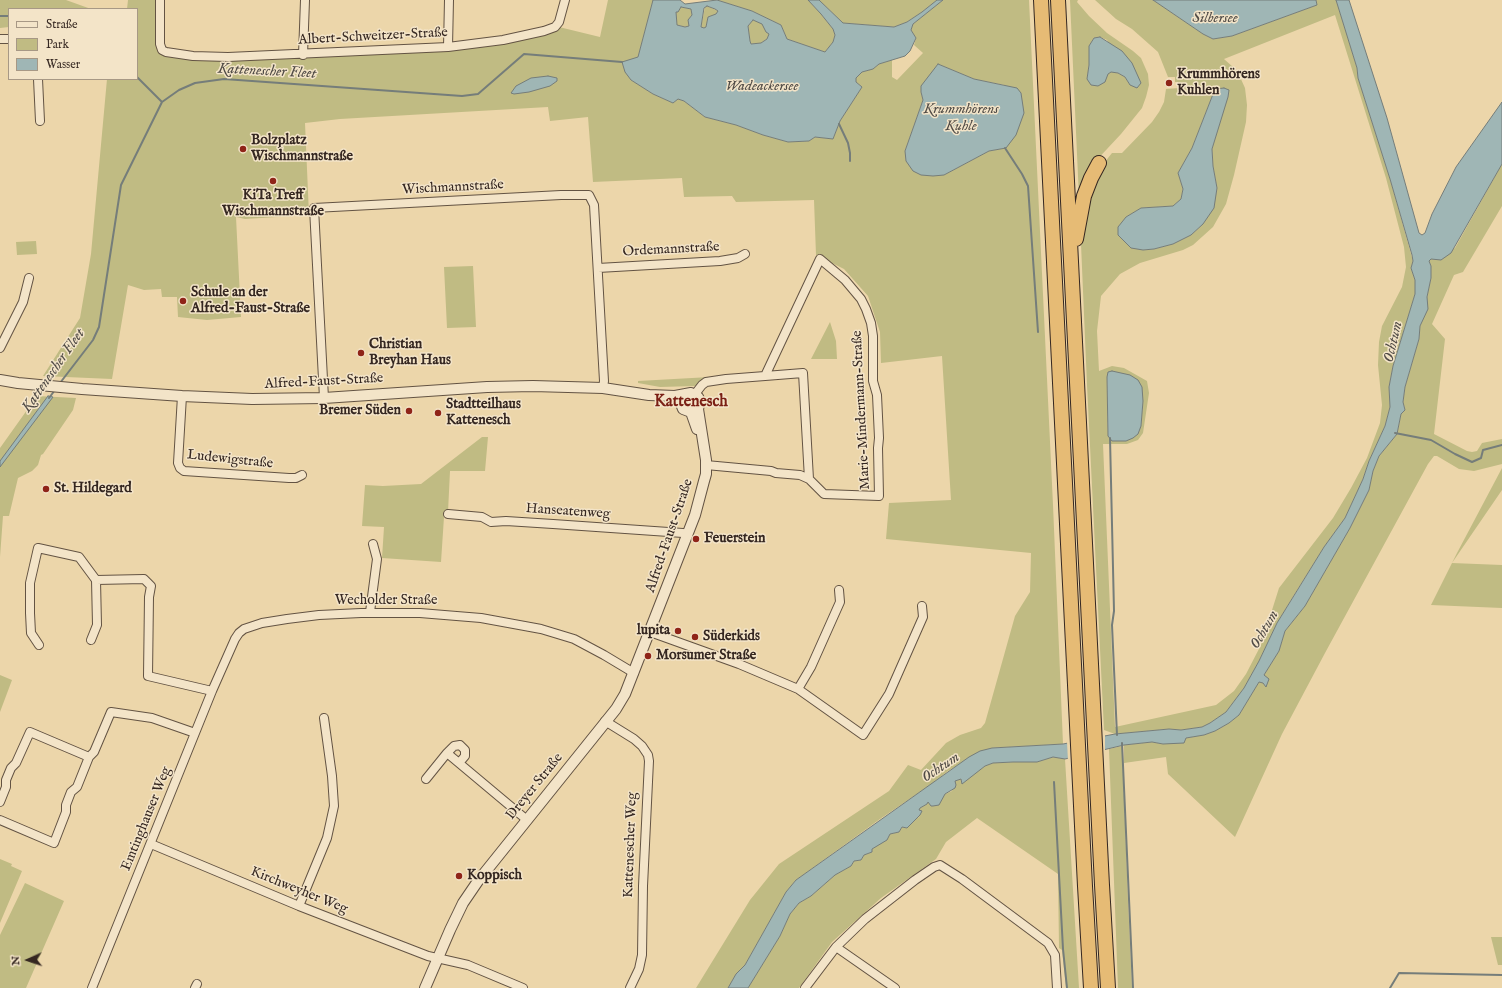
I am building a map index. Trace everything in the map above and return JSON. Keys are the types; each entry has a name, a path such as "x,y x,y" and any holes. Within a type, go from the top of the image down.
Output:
{"highway":[{"path":"1041,0 1091,988"},
{"path":"1058,0 1108,988"},
{"path":"1071,267 1079,214 1091,178 1099,163"}],"street":[{"name":"Albert-Schweitzer-Straße","path":"160,0 160,44 162,50 166,52 193,56 228,57 448,47 503,40 554,27 559,22 565,0"},
{"path":"303,54 305,0"},
{"path":"448,0 448,47"},
{"path":"38,80 40,121"},
{"name":"Wischmannstraße","path":"324,398 314,208 561,195 589,195 594,205 604,382 603,388"},
{"name":"Ordemannstraße","path":"598,268 720,262 738,258 745,254"},
{"name":"Marie-Mindermann-Straße","path":"765,376 820,259 834,269 854,290 866,309 871,322 873,336 873,381 877,395 879,438 879,496 824,494 809,479"},
{"path":"0,348 22,302 29,278"},
{"path":"687,397 706,382 726,379 803,374 809,479 771,471 706,465"},
{"name":"Alfred-Faust-Straße","path":"0,380 50,386 182,396 252,399 324,398 487,387 533,386 603,388 687,397 700,401 694,411 693,417 704,449 706,474 695,516 650,632"},
{"name":"Ludewigstraße","path":"182,396 178,463 180,468 184,471 289,478 296,478 302,475"},
{"name":"Alfred-Faust-Straße","path":"687,397 683,409 694,411"},
{"name":"Hanseatenweg","path":"448,514 482,517 491,522 506,521 553,524 683,533 688,535"},
{"path":"370,612 377,559 374,544"},
{"path":"39,645 31,633 30,613 30,582 38,548 79,557 96,580 97,625 90,640"},
{"path":"96,580 144,579 151,586 149,597 148,676 212,691"},
{"path":"798,688 811,667 840,602 839,590"},
{"path":"650,632 739,664 798,688 863,735 889,694 923,617 922,606"},
{"name":"Wecholder Straße","path":"196,733 212,691 235,639 244,629 262,623 286,619 319,615 370,612 420,613 481,618 541,630 574,640 634,673"},
{"name":"Dreyer Straße","path":"438,958 450,930 470,892 486,870 616,709 634,673 650,632"},
{"path":"0,820 54,843 66,812 66,805 71,792 77,787 89,757 94,752 111,712 152,718 196,733"},
{"path":"299,906 327,838 334,806 332,776 324,718"},
{"name":"Kattenescher Weg","path":"606,722 634,739 642,746 648,755 649,761 643,886 642,955 639,969 630,988"},
{"path":"0,802 11,768 16,763 30,732 89,757"},
{"name":"Emtinghauser Weg","path":"92,988 196,733"},
{"path":"426,779 454,746 460,745 465,750 465,756 459,763"},
{"path":"447,753 527,820"},
{"name":"Kirchweyher Weg","path":"151,844 299,906 428,956 438,958"},
{"path":"805,988 836,946 865,919 910,884 934,867 940,865 1048,943 1054,955 1057,988"},
{"path":"836,946 895,988"},
{"path":"425,988 438,958 468,966 523,988"}],"green space":[{"path":"0,0 66,0 88,8 8,8 8,27 0,28"},
{"path":"128,0 156,0 156,41 175,56 449,50 499,45 547,34 559,27 600,37 608,0 653,0 638,57 623,65 631,80 653,94 673,103 678,99 684,101 705,117 736,125 788,142 809,141 815,137 833,139 840,121 862,87 856,82 856,78 862,72 873,69 879,64 892,60 892,77 897,80 923,53 914,45 916,38 911,30 913,24 943,0 1029,0 1063,744 992,748 980,752 948,771 796,880 786,892 745,965 736,974 728,988 696,988 750,900 779,864 889,791 908,765 921,770 946,743 960,735 981,728 985,723 1015,616 1030,592 1031,553 886,539 889,503 951,500 942,356 881,363 880,332 868,296 844,269 816,255 814,200 736,202 732,196 684,197 682,178 593,182 588,117 550,121 548,107 340,119 305,123 309,215 245,219 236,217 241,317 207,320 178,317 177,297 162,297 161,289 144,290 128,285 112,379 43,376 80,318 91,254 107,80 138,80 138,8 127,8","holes":["938,64 974,79 1004,85 1006,148 989,151 944,175 905,151 923,100 921,92"]},
{"path":"717,0 808,0 833,29 835,35 833,42 825,52 787,39 781,25 752,11"},
{"path":"819,0 937,0 907,22 894,27 843,23"},
{"path":"1070,0 1078,0 1077,2 1089,16 1107,33 1141,58 1148,74 1149,85 1142,108 1121,134 1093,164 1079,198","holes":["1100,37 1107,40 1130,85 1125,77 1111,71 1108,74 1087,79 1089,46 1094,38"]},
{"path":"1095,0 1153,0 1203,34 1213,39 1232,36 1317,5 1316,0 1336,0 1413,261 1411,268 1415,280 1415,294 1393,366 1389,387 1390,407 1385,426 1369,461 1363,479 1345,518 1324,547 1277,623 1244,688 1226,712 1202,727 1181,730 1169,729 1115,734 1104,730 1081,244 1087,206 1100,168 1112,153 1122,153 1152,122 1164,102 1166,89 1179,88 1178,82 1175,82 1175,77 1168,77 1158,52 1132,29 1116,19","holes":["1335,15 1386,178 1404,247 1406,267 1402,287 1382,326 1379,342 1378,365 1382,405 1380,423 1367,458 1333,518 1279,588 1261,645 1246,674 1234,691 1216,705 1115,727 1103,444 1127,444 1138,440 1143,433 1149,393 1147,381 1124,368 1112,366 1099,371 1097,331 1101,296 1120,274 1140,263 1183,250 1193,245 1213,227 1226,204 1246,122 1247,105 1245,88 1240,77 1233,67 1224,59","1215,89 1223,110 1212,149 1217,188 1203,224 1191,235 1173,244 1143,250 1126,217 1141,208 1173,206 1181,199 1183,189 1178,173 1192,148","1107,377 1143,401 1141,426 1126,441 1112,441 1108,436"]},
{"path":"707,6 718,11 717,14 708,17 706,28 704,28 701,27 705,7"},
{"path":"680,7 691,9 692,15 689,26 685,27 677,25 675,14"},
{"path":"753,20 762,23 769,34 767,39 761,43 751,44 748,26"},
{"path":"1502,164 1502,206 1463,272 1454,275 1432,324 1445,339 1434,434 1467,451 1472,452 1477,451 1482,443 1502,439 1502,464 1474,471 1459,469 1437,456 1434,456 1428,464 1282,734 1235,837 1168,774 1166,757 1124,763 1124,745 1152,742 1163,744 1204,735 1215,731 1239,715 1259,682 1266,686 1264,675 1279,651 1285,631 1305,606 1350,528 1369,490 1373,471 1379,456 1397,434 1401,414 1405,410 1403,402 1405,387 1419,339 1420,326 1427,309 1427,297 1431,278 1431,266 1429,261 1430,259 1455,248"},
{"path":"36,241 37,254 17,255 16,242"},
{"path":"473,266 476,327 447,328 444,267"},
{"path":"830,322 836,341 837,359 811,359"},
{"path":"710,377 710,379 701,380 695,386 660,387 638,383 638,381"},
{"path":"37,396 76,398 73,410 41,455 38,465 32,471 18,478 9,516 3,516 0,557 0,448"},
{"path":"482,437 488,437 485,471 450,471 448,512 444,517 441,562 382,558 384,527 362,526 365,485 383,486 421,484"},
{"path":"1502,468 1502,490 1452,563 1457,553"},
{"path":"1452,563 1502,565 1502,608 1431,605"},
{"path":"0,675 12,680 0,712"},
{"path":"1122,746 1132,988 1118,988 1109,749"},
{"path":"1053,757 1065,759 1079,988 1066,988 1062,950 1059,948 1058,874 977,818 946,842 936,859 881,898 832,942 799,988 748,988 780,936 790,914 799,903 811,896 835,875 851,866 854,861 861,860 864,855 872,852 872,849 890,834 899,832 902,827 907,828 913,820 919,817 921,811 918,810 920,808 928,802 952,791 955,781 961,779 962,783 985,766 993,763 1037,762"},
{"path":"0,859 12,864 11,866 22,871 0,923"},
{"path":"25,883 64,901 26,988 0,988 0,935"},
{"path":"1491,937 1502,937 1502,965 1498,965"}],"water":[{"name":"Wadeackersee","path":"653,0 680,0 685,4 717,0 752,11 781,25 787,39 825,52 833,42 835,35 833,29 808,0 819,0 843,23 894,27 907,22 937,0 943,0 913,24 911,30 916,38 910,51 905,56 879,64 873,69 862,72 856,78 856,82 862,87 840,121 833,139 815,137 809,141 788,142 736,125 705,117 684,101 678,99 673,103 653,94 631,80 625,72 622,62 638,57","holes":["707,6 718,11 716,14 708,17 706,27 704,28 701,27 704,8","681,7 691,9 692,15 688,20 689,26 685,27 677,25 676,12 678,12","753,20 762,24 766,32 769,34 767,39 761,43 751,44 748,26"]},
{"name":"Silbersee","path":"1153,0 1316,0 1317,5 1232,36 1213,39 1203,34"},
{"path":"1336,0 1349,0 1387,118 1419,233 1422,235 1425,233 1432,214 1456,167 1502,102 1502,164 1451,253 1441,260 1431,259 1429,261 1431,266 1431,278 1427,297 1428,309 1420,326 1419,339 1405,387 1403,402 1405,410 1401,414 1397,434 1379,456 1373,471 1369,490 1350,528 1305,606 1285,631 1279,651 1264,675 1269,679 1266,687 1263,683 1259,682 1239,715 1229,723 1204,735 1186,738 1184,743 1163,744 1152,742 1124,745 1065,759 1053,757 1037,762 993,763 985,766 962,784 961,779 955,781 955,788 945,794 939,805 931,806 928,802 920,808 919,810 922,811 920,815 907,828 902,827 899,832 890,834 887,840 872,849 872,852 864,855 861,860 854,861 851,866 835,875 811,896 799,903 790,914 780,936 748,988 728,988 736,974 745,965 786,892 796,880 969,757 980,751 992,748 1063,744 1115,734 1169,729 1181,730 1202,727 1226,712 1244,688 1277,623 1324,547 1345,518 1363,479 1369,461 1385,426 1390,407 1389,387 1393,366 1415,294 1415,280 1411,268 1413,261 1412,255"},
{"path":"1100,37 1122,51 1132,63 1141,83 1137,88 1130,85 1125,77 1118,73 1111,72 1108,74 1105,82 1098,86 1091,85 1087,79 1089,46 1094,38"},
{"name":"Krummhörens Kuhle","path":"938,64 974,79 1017,88 1021,93 1024,113 1016,135 1006,148 989,151 944,175 921,175 913,171 906,161 905,151 923,100 921,86"},
{"path":"548,76 557,78 557,81 550,86 529,92 511,93 516,86 531,78"},
{"path":"1224,88 1229,90 1228,97 1212,149 1217,188 1214,208 1203,224 1191,235 1173,244 1154,249 1143,250 1131,248 1118,235 1118,227 1126,217 1141,208 1173,206 1181,199 1183,189 1178,173 1192,148 1215,89"},
{"path":"1112,371 1130,375 1138,380 1142,387 1143,401 1141,426 1138,434 1126,441 1112,441 1108,436 1107,377 1108,372"},
{"path":"48,396 53,397 0,467 0,461"}],"pier":[{"path":"1105,734 1105,752 1068,761 1067,742"}],"waterway":[{"path":"0,16 8,16"},
{"name":"Kattenescher Fleet","path":"60,383 93,340 99,327 121,185 162,102 179,90 195,83 224,79 462,96 478,94 524,54 622,62"},
{"path":"138,78 162,102"},
{"path":"839,124 848,143 850,161"},
{"path":"1005,148 1028,186 1038,332"},
{"name":"Kattenescher Fleet","path":"49,398 55,390"},
{"path":"1395,433 1431,440 1472,462 1481,458 1483,450 1502,445"},
{"path":"1110,438 1114,611 1112,625 1117,735"},
{"path":"1122,743 1133,988"},
{"path":"1054,782 1063,949 1067,988"},
{"path":"1390,988 1399,973 1502,975"}],"place":[{"name":"Krummhörens Kuhlen","path":"1169,83"},
{"name":"Bolzplatz Wischmannstraße","path":"243,149"},
{"name":"KiTa Treff Wischmannstraße","path":"273,181"},
{"name":"Schule an der Alfred-Faust-Straße","path":"183,301"},
{"name":"Christian Breyhan Haus","path":"361,353"},
{"name":"Bremer Süden","path":"409,411"},
{"name":"Stadtteilhaus Kattenesch","path":"438,413"},
{"name":"St. Hildegard","path":"46,489"},
{"name":"Feuerstein","path":"696,539"},
{"name":"lupita","path":"678,631"},
{"name":"Süderkids","path":"695,637"},
{"name":"Morsumer Straße","path":"648,656"},
{"name":"Koppisch","path":"459,876"}],"district":[{"name":"Kattenesch","path":"691,403"}],"water label":[{"name":"Ochtum","path":"1394,342"},
{"name":"Ochtum","path":"1265,630"},
{"name":"Ochtum","path":"941,768"}]}
